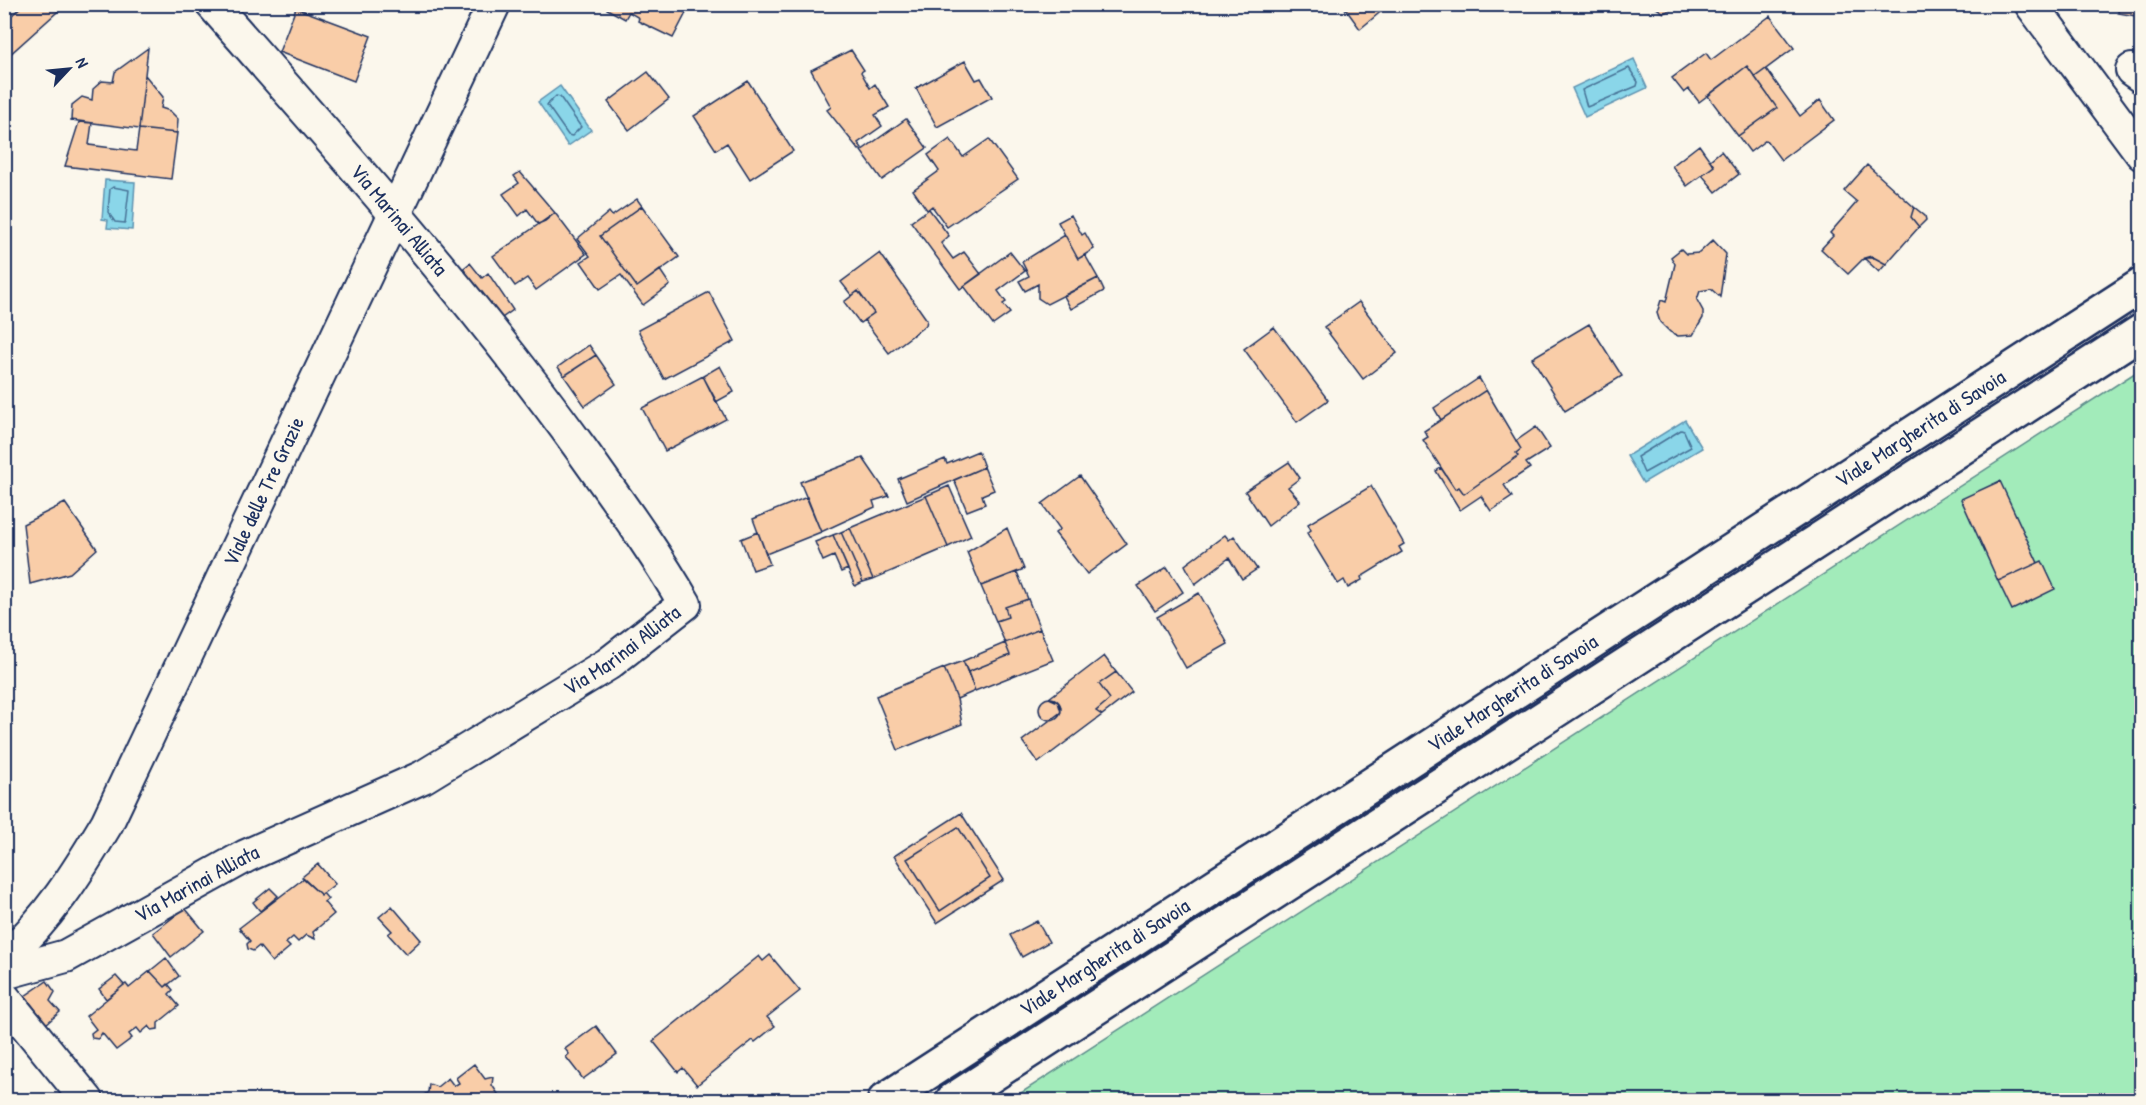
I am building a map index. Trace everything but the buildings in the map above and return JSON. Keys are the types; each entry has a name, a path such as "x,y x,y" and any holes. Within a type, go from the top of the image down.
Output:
{"street":[{"name":"Via Marinai Alliata","path":"6,958 66,956 246,856 423,777 608,664 685,604 656,553 525,372 394,212 212,4"},
{"name":"Viale delle Tre Grazie","path":"6,958 43,921 68,888 107,823 494,4"},
{"path":"2031,4 2142,154"},
{"name":"Viale Margherita di Savoia","path":"885,1101 2142,285"},
{"name":"Viale Margherita di Savoia","path":"953,1101 2142,331"},
{"path":"4,998 87,1101"}],"green space":[{"path":"2141,369 2141,1100 1010,1100"}],"water":[{"path":"1634,59 1647,88 1585,117 1572,88"},
{"path":"560,86 591,130 568,146 538,102"},
{"path":"105,180 135,182 132,230 107,228 108,220 102,219"},
{"path":"1685,420 1702,448 1643,483 1627,456"}]}
